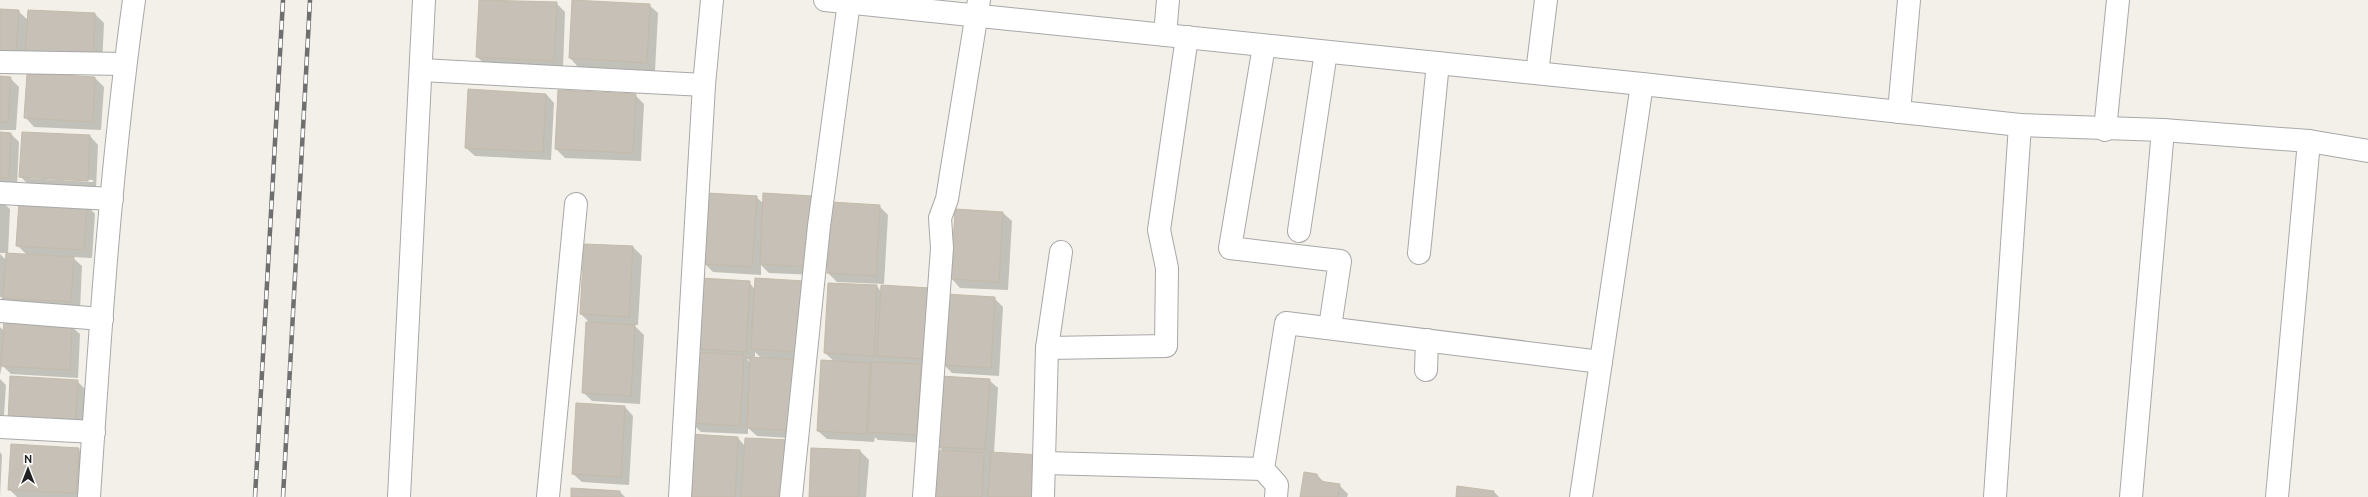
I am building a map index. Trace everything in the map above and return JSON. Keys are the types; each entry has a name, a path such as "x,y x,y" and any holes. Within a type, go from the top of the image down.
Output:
{"street":[{"path":"89,497 112,199 125,64 134,0"},
{"path":"398,497 424,0"},
{"path":"680,497 704,85 712,0"},
{"path":"1165,35 1168,0"},
{"path":"1537,73 1546,0"},
{"path":"1899,112 1909,0"},
{"path":"2105,130 2118,0"},
{"path":"791,497 819,226 835,1 979,8 1165,35 1642,84 2020,126 2105,130 2163,130 2309,142 2368,151"},
{"path":"924,497 942,248 940,218 948,199 979,8"},
{"path":"1047,348 1166,346 1167,268 1159,230 1187,37"},
{"path":"1264,46 1230,248 1340,261 1330,327"},
{"path":"1299,231 1326,52"},
{"path":"0,62 125,64"},
{"path":"1419,254 1438,63"},
{"path":"421,70 704,85"},
{"path":"1581,497 1642,84"},
{"path":"1995,497 2020,126"},
{"path":"2131,497 2163,130"},
{"path":"2277,497 2309,142"},
{"path":"0,193 112,199"},
{"path":"548,497 576,204"},
{"path":"1043,497 1047,348 1061,252"},
{"path":"0,311 102,319"},
{"path":"1263,469 1286,323 1330,327 1602,362"},
{"path":"1426,370 1428,340"},
{"path":"0,427 94,432"},
{"path":"1045,463 1263,469 1277,485 1276,497"}],"building":[{"path":"479,0 557,2 554,61 476,57"},
{"path":"572,0 650,4 647,63 569,58"},
{"path":"0,9 19,10 16,55 0,55"},
{"path":"28,10 95,13 93,59 25,55"},
{"path":"27,73 95,77 93,122 24,118"},
{"path":"0,76 11,77 8,122 0,122"},
{"path":"468,89 546,94 543,152 465,148"},
{"path":"558,90 636,94 633,153 555,149"},
{"path":"0,132 11,133 9,178 0,178"},
{"path":"22,132 90,135 88,181 19,177"},
{"path":"707,193 757,196 752,267 704,264"},
{"path":"763,193 812,196 808,267 760,264"},
{"path":"19,201 87,204 84,250 16,246"},
{"path":"831,202 880,205 876,276 827,273"},
{"path":"955,209 1003,212 999,282 951,279"},
{"path":"584,244 633,246 629,317 580,314"},
{"path":"6,253 74,257 71,302 3,298"},
{"path":"701,278 750,281 746,352 697,349"},
{"path":"755,278 804,281 800,352 751,349"},
{"path":"828,283 877,285 874,356 824,353"},
{"path":"881,285 930,288 926,359 877,356"},
{"path":"945,294 995,297 991,368 942,365"},
{"path":"4,321 72,325 70,370 1,366"},
{"path":"586,322 635,325 631,396 582,393"},
{"path":"694,352 744,355 740,426 691,423"},
{"path":"750,357 800,360 796,431 747,428"},
{"path":"821,360 870,363 866,434 817,431"},
{"path":"872,362 921,364 917,435 868,432"},
{"path":"10,376 78,380 75,426 8,422"},
{"path":"940,376 990,379 985,449 937,447"},
{"path":"576,403 625,406 621,477 572,474"},
{"path":"689,434 738,437 735,497 686,497"},
{"path":"745,438 793,440 790,497 741,497"},
{"path":"11,444 79,448 76,493 8,490"},
{"path":"811,448 860,450 858,497 809,497"},
{"path":"936,450 984,453 982,497 933,497"},
{"path":"991,452 1040,455 1037,497 988,497"},
{"path":"1304,472 1317,474 1319,481 1340,484 1338,497 1300,497"},
{"path":"1457,486 1494,491 1493,497 1456,497"},
{"path":"571,488 620,491 620,497 571,497"}],"railway":[{"path":"255,497 283,0"},
{"path":"283,497 310,0"}]}
